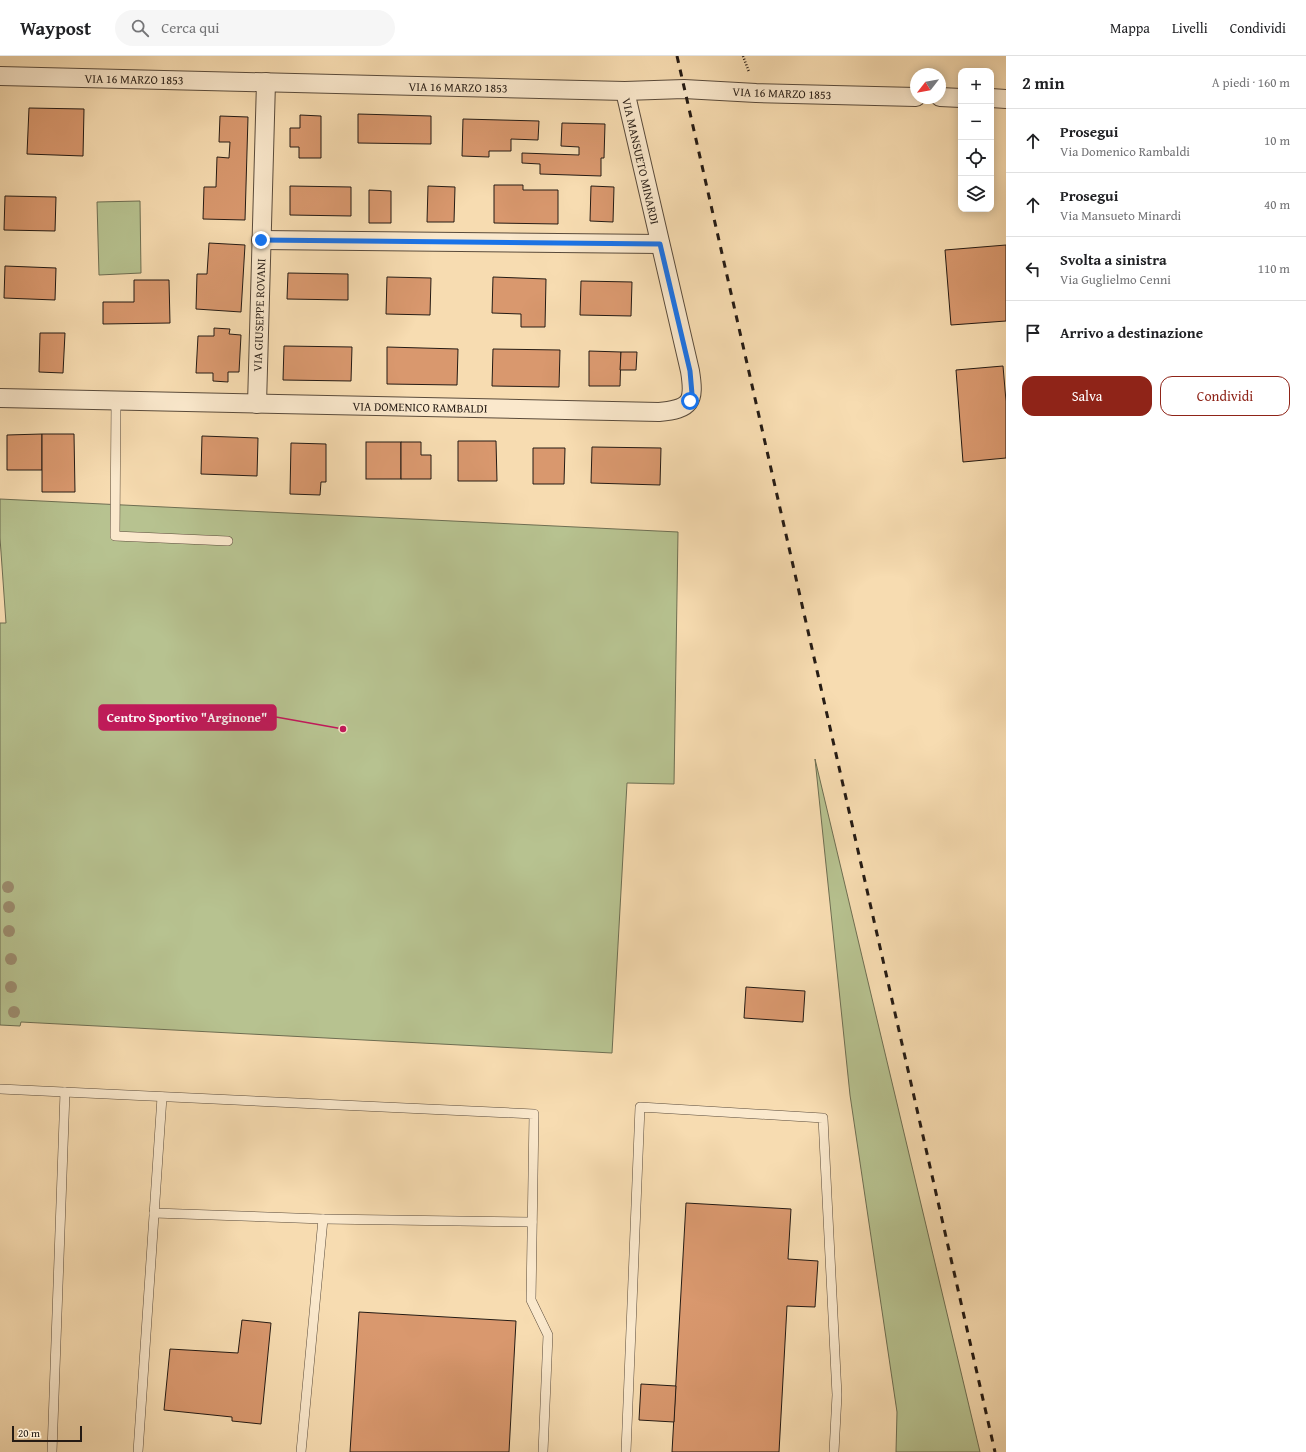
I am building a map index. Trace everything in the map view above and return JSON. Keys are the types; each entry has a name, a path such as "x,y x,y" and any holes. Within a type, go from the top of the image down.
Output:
{"street":[{"name":"VIA 16 MARZO 1853","path":"0,76 625,91 684,89 756,93 910,97"},
{"name":"VIA GIUSEPPE ROVANI","path":"257,404 266,82"},
{"name":"VIA MANSUETO MINARDI","path":"625,91 690,371"},
{"path":"946,97 958,98"},
{"path":"994,98 1006,99"},
{"path":"261,240 660,244"},
{"name":"VIA DOMENICO RAMBALDI","path":"0,398 660,412 677,410 685,406 690,401 692,394 690,371"}],"lane":[{"path":"116,400 115,536 228,540"},
{"path":"0,1089 534,1114 531,1300 548,1336 543,1452"},
{"path":"52,1452 65,1092"},
{"path":"138,1452 162,1097"},
{"path":"626,1452 640,1107 823,1118 837,1395 834,1452"},
{"path":"154,1213 323,1219 532,1222"},
{"path":"302,1452 323,1219"}],"green space":[{"path":"140,201 141,273 99,275 97,202"},
{"path":"0,499 678,532 674,784 627,783 612,1053 21,1022 20,1026 0,1025 0,623 6,623 0,538"},
{"path":"815,759 980,1452 896,1452 897,1412 850,1095"}],"building":[{"path":"29,108 84,109 83,156 27,154"},
{"path":"358,114 431,116 431,144 358,143"},
{"path":"300,115 321,116 321,158 299,158 299,147 290,147 290,128 300,128"},
{"path":"220,116 248,117 245,220 203,219 204,187 216,187 217,157 229,158 230,142 219,142"},
{"path":"463,119 539,121 538,140 511,139 511,151 489,151 489,157 462,156"},
{"path":"562,123 605,124 604,158 601,158 601,176 540,174 540,164 522,163 522,153 579,155 579,147 561,146"},
{"path":"494,185 523,185 523,190 558,190 558,224 494,223"},
{"path":"290,186 351,187 351,216 290,215"},
{"path":"428,186 455,187 454,222 427,222"},
{"path":"591,186 614,187 613,222 590,221"},
{"path":"369,190 391,191 391,223 369,223"},
{"path":"5,196 56,197 55,231 4,230"},
{"path":"209,243 245,245 241,312 196,309 197,274 207,274"},
{"path":"1006,245 1006,321 951,325 945,250"},
{"path":"5,266 56,268 55,300 4,298"},
{"path":"288,273 348,274 348,300 287,299"},
{"path":"387,277 431,278 430,315 386,314"},
{"path":"493,277 546,279 545,327 521,327 521,314 492,313"},
{"path":"134,280 169,280 170,323 103,324 103,302 134,302"},
{"path":"581,281 632,282 631,316 580,315"},
{"path":"214,328 230,329 229,334 241,335 239,372 228,372 228,382 213,381 213,373 196,373 198,336 214,336"},
{"path":"40,333 65,333 63,373 39,372"},
{"path":"284,346 352,347 351,381 283,380"},
{"path":"387,347 458,349 457,385 387,384"},
{"path":"493,349 560,350 559,387 492,386"},
{"path":"589,351 621,352 620,386 589,386"},
{"path":"621,352 637,352 636,370 620,370"},
{"path":"1003,366 1006,401 1006,458 963,462 956,370"},
{"path":"42,434 42,470 7,470 7,435"},
{"path":"42,434 74,434 75,492 42,492"},
{"path":"202,436 258,438 257,476 201,474"},
{"path":"458,441 496,441 497,481 458,481"},
{"path":"366,442 401,442 401,479 366,479"},
{"path":"401,442 421,442 421,455 431,455 431,479 401,479"},
{"path":"291,443 326,444 326,482 321,482 320,495 290,494"},
{"path":"592,447 661,448 660,485 591,483"},
{"path":"533,448 565,448 564,484 533,484"},
{"path":"746,987 805,991 803,1022 744,1018"},
{"path":"686,1203 791,1209 788,1259 818,1261 815,1307 787,1306 779,1452 672,1452"},
{"path":"359,1312 516,1321 509,1452 350,1452"},
{"path":"242,1320 271,1323 261,1424 232,1421 232,1417 164,1410 170,1349 238,1353"},
{"path":"641,1384 676,1386 674,1422 639,1420"}],"railway":[{"path":"677,56 995,1452"}],"place":[{"name":"Centro Sportivo \"Arginone\"","path":"343,729"}],"route":[{"path":"261,240 660,244 690,371 692,394 690,401"}]}
